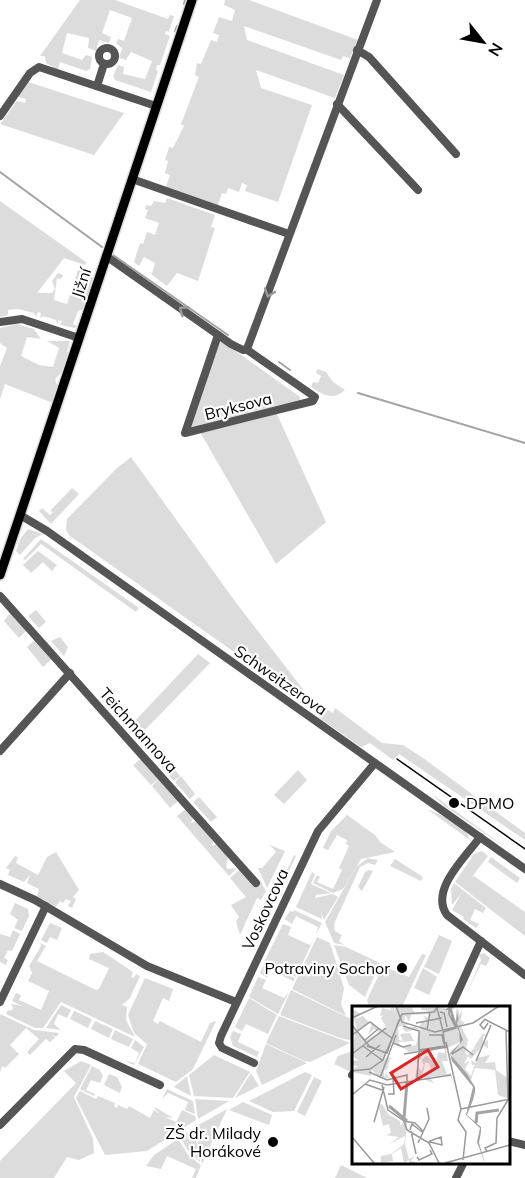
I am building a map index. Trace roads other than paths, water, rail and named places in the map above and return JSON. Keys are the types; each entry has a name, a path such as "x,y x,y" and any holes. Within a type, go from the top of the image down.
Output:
{"main road":[{"name":"Jižní","path":"0,575 192,0"}],"street":[{"path":"244,350 377,0"},
{"path":"357,50 369,57 456,154"},
{"path":"97,86 104,64"},
{"path":"0,116 37,68 156,106"},
{"path":"337,104 418,190"},
{"path":"132,179 289,234"},
{"name":"Bryksova","path":"106,256 314,399 305,404 185,433 218,335"},
{"path":"0,322 22,319 79,338"},
{"name":"Schweitzerova","path":"20,516 41,527 525,869"},
{"name":"Teichmannova","path":"0,596 256,883"},
{"path":"0,751 70,673"},
{"name":"Voskovcova","path":"254,1063 223,1048 219,1043 318,831 375,763"},
{"path":"480,837 445,886 441,899 447,915 525,975"},
{"path":"0,884 46,906 137,962 237,1002"},
{"path":"0,1002 46,906"},
{"path":"451,1006 481,940"},
{"path":"0,1125 75,1049 84,1050 160,1084"},
{"path":"510,1142 525,1145"},
{"path":"456,1178 463,1163"}],"waterway":[{"path":"184,4 185,0"},
{"path":"175,31 177,26"},
{"path":"0,172 102,247"},
{"path":"113,255 228,335"},
{"path":"279,362 290,370"},
{"path":"358,393 525,443"}],"tram line":[{"path":"397,759 525,849"}],"place":[{"name":"DPMO","path":"454,803"},
{"name":"Potraviny Sochor","path":"402,968"},
{"name":"ZŠ dr. Milady Horákové","path":"273,1142"}]}
